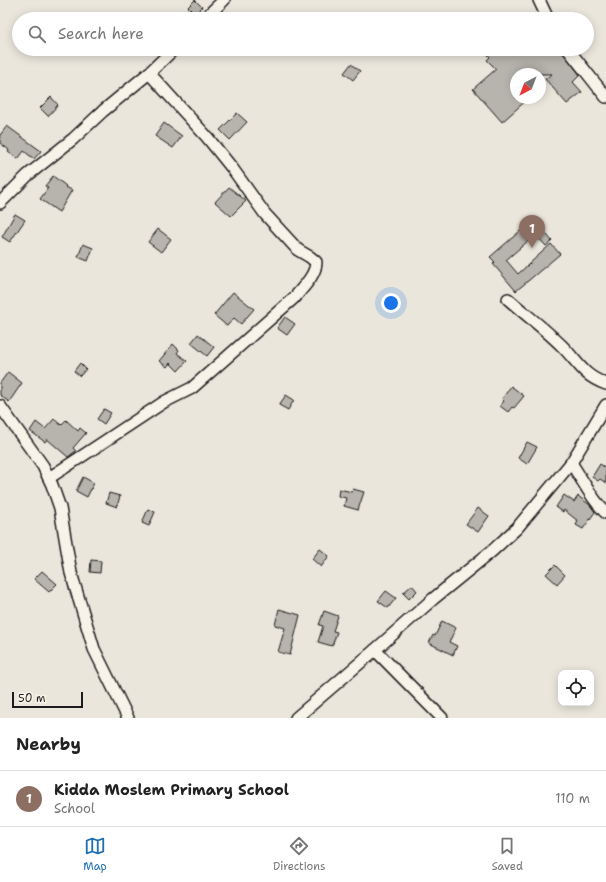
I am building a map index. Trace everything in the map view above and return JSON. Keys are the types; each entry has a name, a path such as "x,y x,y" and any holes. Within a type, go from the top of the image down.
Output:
{"street":[{"path":"211,12 224,0"},
{"path":"539,0 545,12"},
{"path":"0,204 28,175 74,139 103,111 149,73 167,56"},
{"path":"574,56 606,97"},
{"path":"49,478 164,402 192,388 295,297 307,282 316,267 316,262 298,250 264,214 232,168 207,137 149,73"},
{"path":"508,299 562,346 585,372 594,379 606,384"},
{"path":"296,718 517,528 571,463 606,405"},
{"path":"0,406 43,466 49,478 60,508 71,572 94,649 128,718"},
{"path":"571,463 590,496 606,513"},
{"path":"375,650 442,718"}],"building":[{"path":"195,0 202,7 197,12 193,12 188,7"},
{"path":"489,56 565,56 580,75 573,82 582,92 567,104 546,80 546,78 552,74 546,74 546,68 510,68 510,104 522,104 502,122 473,89 496,69 487,60 490,57"},
{"path":"351,64 360,71 353,80 344,73"},
{"path":"51,97 58,105 48,116 40,108"},
{"path":"237,113 247,122 230,140 220,130"},
{"path":"164,123 182,136 173,148 155,136"},
{"path":"7,126 41,151 34,159 24,151 18,159 8,152 9,150 0,143 0,135"},
{"path":"53,176 66,186 65,187 72,190 59,212 40,199 48,188 45,186"},
{"path":"229,187 246,201 231,216 215,202"},
{"path":"15,214 25,220 10,242 2,237"},
{"path":"534,219 552,241 546,246 536,235 506,260 518,274 551,244 560,254 516,291 493,264 495,262 490,257"},
{"path":"158,229 171,239 161,252 148,242"},
{"path":"83,244 93,248 88,261 78,257"},
{"path":"233,292 254,309 241,324 234,318 227,326 214,315"},
{"path":"285,317 295,324 287,335 277,328"},
{"path":"198,334 214,347 207,356 191,343"},
{"path":"173,344 179,350 177,353 187,361 178,371 170,363 167,367 159,361"},
{"path":"80,363 86,369 80,376 74,371"},
{"path":"8,372 22,383 9,402 0,395 0,383"},
{"path":"511,386 524,396 514,408 512,407 508,412 500,406 504,401 502,399"},
{"path":"286,395 294,400 288,410 279,405"},
{"path":"104,409 111,413 104,424 97,419"},
{"path":"54,419 61,425 66,420 78,431 80,428 86,433 73,448 76,451 68,457 47,439 45,442 30,431 36,422 45,429"},
{"path":"527,442 537,447 527,464 518,458"},
{"path":"600,464 606,468 606,483 600,479 598,481 592,477"},
{"path":"83,477 94,483 87,497 76,491"},
{"path":"339,489 352,492 353,489 364,492 358,510 344,506 346,498 338,496"},
{"path":"109,493 120,496 117,507 106,503"},
{"path":"564,495 574,502 578,496 590,505 595,512 583,529 576,525 578,521 564,510 563,512 556,507"},
{"path":"478,508 489,516 478,532 466,524"},
{"path":"148,509 155,512 149,526 142,523"},
{"path":"320,549 329,556 321,567 312,559"},
{"path":"91,560 101,561 100,573 90,572"},
{"path":"555,565 565,575 557,584 546,574"},
{"path":"42,571 57,584 49,592 34,579"},
{"path":"412,585 417,591 409,599 403,593"},
{"path":"386,591 396,598 388,608 378,601"},
{"path":"279,609 300,615 290,655 278,652 285,628 275,625"},
{"path":"324,611 338,616 333,631 337,632 332,646 318,642 323,626 319,625"},
{"path":"442,621 456,628 449,642 457,646 453,655 429,643 433,635 435,636"}],"place":[{"name":"Kidda Moslem Primary School","path":"532,248"}]}
